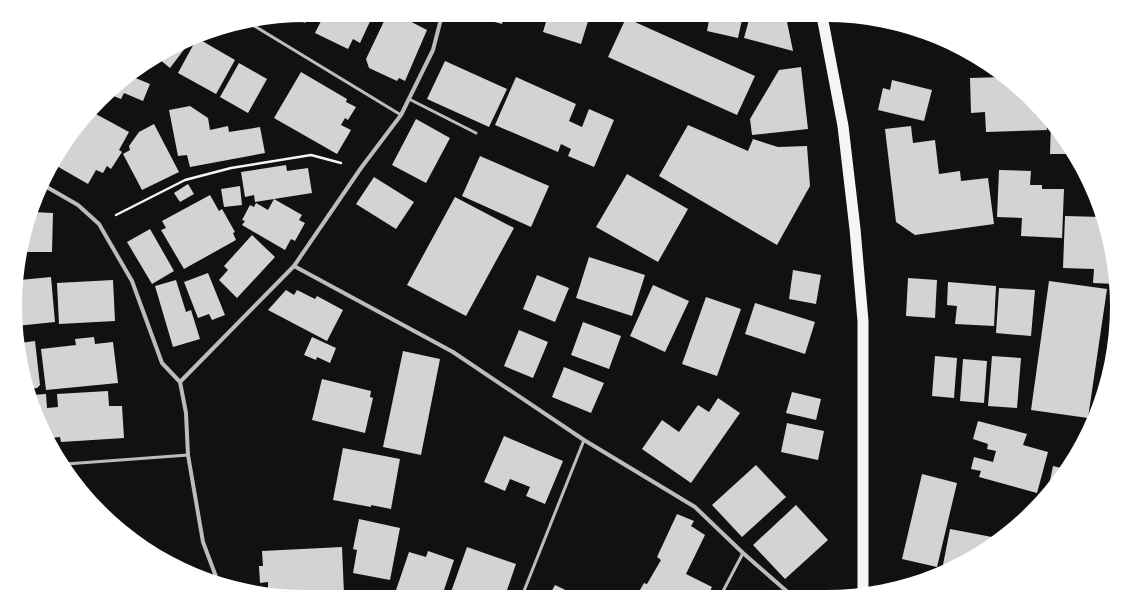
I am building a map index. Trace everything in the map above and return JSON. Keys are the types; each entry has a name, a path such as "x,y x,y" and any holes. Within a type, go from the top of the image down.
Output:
{"highway":[{"path":"823,22 843,126 855,229 863,321 863,588"}],"street":[{"path":"180,382 294,266 361,168 401,115 433,50 440,22"},
{"path":"48,188 78,205 99,224 132,281 162,363 180,382 186,413 188,455 203,542 215,575"},
{"path":"294,266 453,352 584,440 695,507 743,553 785,590"}],"lane":[{"path":"255,26 401,115"},
{"path":"409,100 476,133"},
{"path":"524,590 584,440"},
{"path":"70,464 188,455"},
{"path":"724,590 743,553"}],"path":[{"path":"99,224 185,180 230,168 311,155 361,168"}],"building":[{"path":"320,22 370,22 360,43 353,39 348,49 315,33"},
{"path":"384,22 412,22 427,30 405,81 399,78 397,81 369,68 366,59"},
{"path":"546,22 588,22 581,44 543,32"},
{"path":"624,22 635,22 755,76 737,115 608,57"},
{"path":"709,22 741,22 738,38 707,31"},
{"path":"748,22 787,22 793,51 744,38"},
{"path":"203,42 235,60 216,94 178,73 193,46"},
{"path":"184,49 170,68 162,61"},
{"path":"445,61 507,89 489,127 427,99"},
{"path":"239,63 267,79 248,113 220,97"},
{"path":"801,67 808,129 752,135 750,119 779,70"},
{"path":"301,72 347,99 346,102 356,107 348,120 345,118 341,125 351,130 337,154 274,118"},
{"path":"516,77 576,104 569,121 582,127 589,109 614,120 594,167 568,156 571,149 561,144 558,152 495,125"},
{"path":"994,77 1027,105 1040,119 1047,130 986,132 985,112 971,113 970,78"},
{"path":"136,78 150,84 143,101 124,93 121,99 114,96"},
{"path":"892,80 932,90 924,121 878,110 883,88 890,90"},
{"path":"190,106 208,118 210,130 228,126 229,132 260,127 265,153 190,167 187,155 178,156 169,110"},
{"path":"96,114 129,132 119,150 122,152 111,169 107,166 103,173 96,170 88,184 58,167 70,148"},
{"path":"416,119 450,138 426,183 392,165"},
{"path":"154,124 179,172 142,190 123,154 130,150 129,146 139,132"},
{"path":"688,125 748,151 753,139 778,147 807,146 810,186 777,245 659,176"},
{"path":"911,126 913,143 935,140 939,174 960,171 961,181 988,178 994,224 915,235 896,222 885,129"},
{"path":"1051,133 1066,154 1050,154"},
{"path":"480,156 549,186 531,227 462,196"},
{"path":"286,165 287,171 308,168 312,193 255,202 254,195 245,197 241,172"},
{"path":"999,170 1031,171 1030,185 1042,185 1042,189 1064,189 1062,238 1021,236 1022,218 997,217"},
{"path":"627,174 688,209 658,262 596,227"},
{"path":"374,177 414,202 396,229 356,204"},
{"path":"188,184 194,194 180,202 174,193"},
{"path":"240,186 242,205 224,207 221,189"},
{"path":"210,195 219,211 222,209 235,232 233,233 236,240 184,269 161,230 166,228 162,221"},
{"path":"455,197 514,228 466,316 407,285"},
{"path":"274,199 302,215 299,220 305,223 295,241 291,239 285,250 242,225 245,221 242,220 250,205 254,207 256,203 268,210"},
{"path":"38,212 53,213 52,252 27,252"},
{"path":"1065,216 1096,217 1105,251 1109,284 1093,283 1094,269 1063,268"},
{"path":"150,229 174,271 152,284 127,242"},
{"path":"252,235 275,257 237,298 219,280 228,270 224,266"},
{"path":"589,257 645,275 632,316 576,298"},
{"path":"793,270 821,275 816,304 789,299"},
{"path":"208,273 225,315 212,320 209,314 198,318 184,282"},
{"path":"537,275 569,288 555,322 523,309"},
{"path":"51,277 55,322 23,325 23,280"},
{"path":"908,278 937,280 935,318 906,316"},
{"path":"113,280 115,321 59,324 57,283"},
{"path":"176,280 186,312 191,310 200,339 173,347 155,286"},
{"path":"1049,281 1107,289 1087,418 1031,410"},
{"path":"948,282 996,286 994,326 955,324 957,306 947,305"},
{"path":"653,285 689,301 665,352 630,336"},
{"path":"999,288 1035,290 1031,336 996,333"},
{"path":"286,290 294,295 297,290 315,299 317,296 343,310 327,341 268,310"},
{"path":"706,297 741,309 717,376 682,364"},
{"path":"755,303 815,322 805,354 745,334"},
{"path":"583,322 621,336 609,369 571,355"},
{"path":"519,330 548,342 533,378 504,366"},
{"path":"94,337 95,344 113,342 118,383 46,390 41,349 76,345 75,339"},
{"path":"312,337 336,348 330,363 317,357 316,360 304,355"},
{"path":"35,341 40,385 37,388 34,388 32,380 24,342"},
{"path":"403,351 440,359 421,455 383,447"},
{"path":"935,356 957,358 954,398 932,396"},
{"path":"992,356 1021,358 1017,408 988,406"},
{"path":"963,359 987,361 984,403 960,401"},
{"path":"564,367 604,383 591,413 552,397"},
{"path":"322,379 371,391 370,397 373,398 365,433 312,420"},
{"path":"108,391 109,406 122,406 124,438 61,442 60,437 54,438 36,395 46,394 47,408 58,407 57,394"},
{"path":"792,392 821,399 816,420 786,413"},
{"path":"718,398 740,413 691,483 642,449 662,420 679,432 698,405 709,412"},
{"path":"978,421 1027,434 1023,445 1048,452 1037,493 979,477 981,471 971,469 974,457 993,462 996,451 987,449 988,444 973,439"},
{"path":"787,423 824,431 818,460 781,452"},
{"path":"504,436 563,461 545,504 526,496 530,487 510,479 505,491 484,482"},
{"path":"343,448 400,459 391,509 333,500"},
{"path":"756,465 786,497 742,537 712,505"},
{"path":"1053,466 1059,468 1051,479 1050,480"},
{"path":"922,474 957,483 937,567 902,559"},
{"path":"796,505 828,540 785,579 753,545"},
{"path":"677,514 694,521 691,526 705,535 686,574 712,587 710,590 640,590 644,583 647,584 661,560 657,557"},
{"path":"359,519 400,528 390,580 353,573 357,550 353,549"},
{"path":"950,529 991,537 968,552 943,565"},
{"path":"342,547 344,590 268,588 268,582 260,583 259,566 263,566 262,551"},
{"path":"467,547 516,564 507,590 452,590"},
{"path":"428,551 454,560 444,590 396,590 409,552 426,557"},
{"path":"555,585 566,590 552,590"}]}
